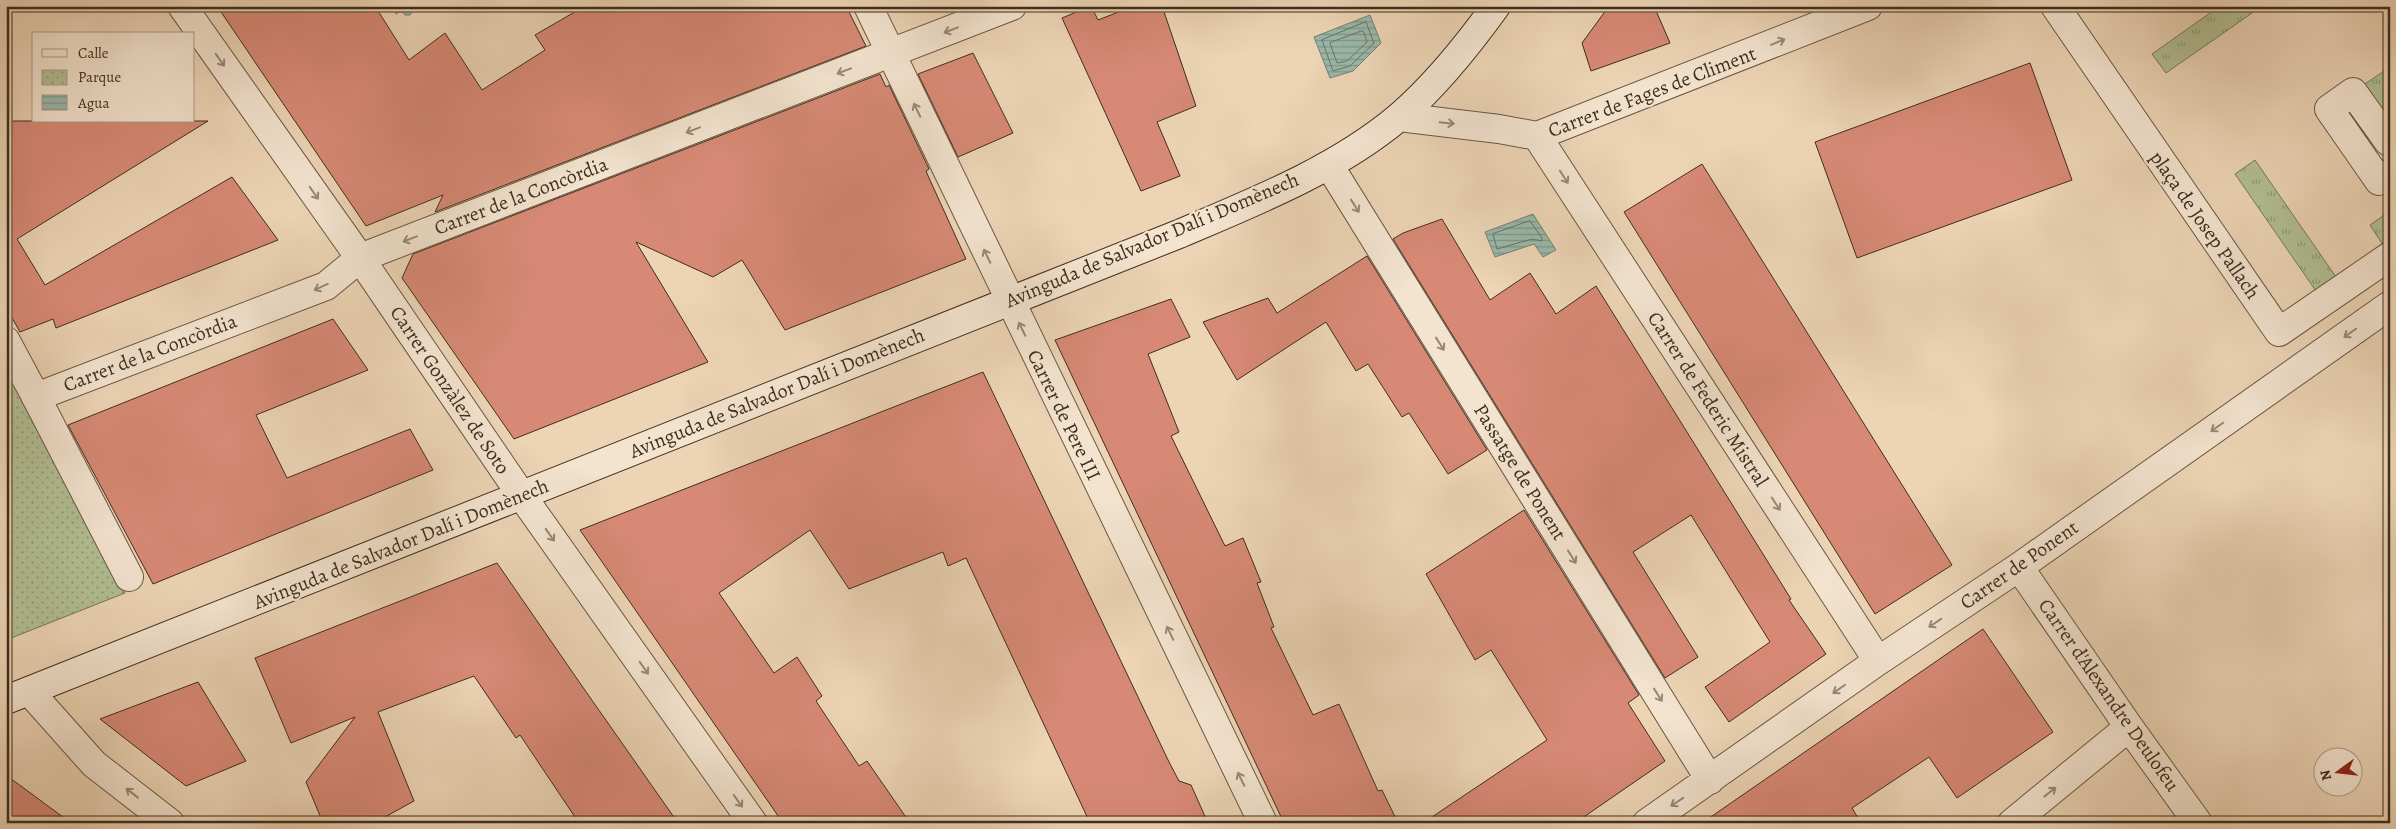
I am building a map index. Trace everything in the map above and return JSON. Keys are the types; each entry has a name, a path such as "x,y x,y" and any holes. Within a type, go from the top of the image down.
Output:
{"street":[{"name":"Carrer Gonzàlez de Soto","path":"182,6 360,258 522,496 753,823"},
{"name":"Carrer de Pere III","path":"868,6 1008,300 1262,823"},
{"name":"Carrer de la Concòrdia","path":"36,397 326,286 360,258 1012,6"},
{"name":"Avinguda de Salvador Dalí i Domènech","path":"18,695 1205,223 1278,191 1329,165 1398,117 1460,53 1496,6"},
{"name":"Carrer de Fages de Climent","path":"1398,117 1498,129 1537,136 1868,6"},
{"name":"plaça de Josep Pallach","path":"2055,6 2280,332 2390,256"},
{"path":"2390,140 2388,141 2353,92 2329,109 2378,181 2390,173"},
{"name":"Carrer de Federic Mistral","path":"1537,136 1878,661"},
{"name":"Passatge de Ponent","path":"1329,165 1710,780"},
{"name":"Carrer de Ponent","path":"1647,823 1878,661 2019,567 2390,305"},
{"name":"Carrer de la Concòrdia","path":"6,341 129,577"},
{"name":"Carrer d'Alexandre Deulofeu","path":"2019,567 2129,727 2198,823"},
{"path":"18,695 94,764 170,823"},
{"path":"2012,823 2129,727"}],"green space":[{"path":"2220,6 2262,6 2166,73 2152,54"},
{"path":"2390,67 2390,140 2353,92"},
{"path":"2255,160 2336,277 2316,291 2235,174"},
{"path":"2390,211 2390,240 2383,245 2370,225"},
{"path":"6,371 125,593 6,640"}],"water":[{"path":"391,6 416,6 410,15 405,15 401,11 396,14"},
{"path":"1370,15 1381,43 1353,71 1330,78 1314,37"},
{"path":"1533,214 1556,250 1543,257 1534,244 1495,257 1485,232"}],"building":[{"path":"217,6 375,6 409,60 445,33 482,90 545,50 535,35 585,6 846,6 866,46 435,212 443,195 366,226"},
{"path":"1091,6 1098,20 1134,6 1162,6 1196,106 1157,122 1180,176 1141,191 1062,18"},
{"path":"1609,6 1654,6 1670,43 1591,71 1582,43"},
{"path":"973,53 1013,133 958,157 918,74"},
{"path":"2030,63 2072,180 1857,258 1815,142"},
{"path":"880,74 886,87 889,85 929,169 926,171 966,259 785,330 742,260 713,277 636,242 708,362 514,439 402,278 413,254"},
{"path":"6,121 208,121 17,239 45,285 232,177 278,240 56,328 53,319 20,332 6,307"},
{"path":"1702,164 1952,565 1875,614 1624,212"},
{"path":"1442,219 1490,300 1530,273 1556,314 1596,286 1791,599 1789,600 1826,654 1729,722 1705,687 1770,642 1691,515 1633,552 1698,657 1665,678 1393,239 1403,233"},
{"path":"1367,256 1487,450 1448,474 1409,413 1402,417 1368,364 1356,371 1326,322 1237,380 1203,322 1268,298 1277,313"},
{"path":"1171,299 1190,337 1148,354 1179,432 1171,436 1225,546 1243,538 1261,582 1257,583 1274,627 1271,628 1313,715 1339,704 1378,791 1382,790 1398,823 1284,823 1055,340"},
{"path":"333,319 368,370 256,415 287,478 410,429 433,470 153,584 68,425"},
{"path":"983,372 1169,762 1179,781 1191,785 1208,823 1090,823 966,558 948,566 943,552 849,589 810,530 719,593 774,673 797,657 822,696 816,701 859,766 867,761 910,823 783,823 580,530"},
{"path":"1524,510 1639,695 1628,703 1665,761 1575,823 1423,823 1547,740 1491,650 1475,660 1426,574"},
{"path":"497,563 678,823 579,823 520,735 516,738 474,676 378,712 414,801 374,823 323,823 306,782 355,717 291,743 255,658"},
{"path":"1983,629 2053,732 1957,798 1929,757 1852,808 1861,823 1702,823"},
{"path":"198,682 246,761 186,786 100,719"},
{"path":"6,775 71,823 6,823"}]}
